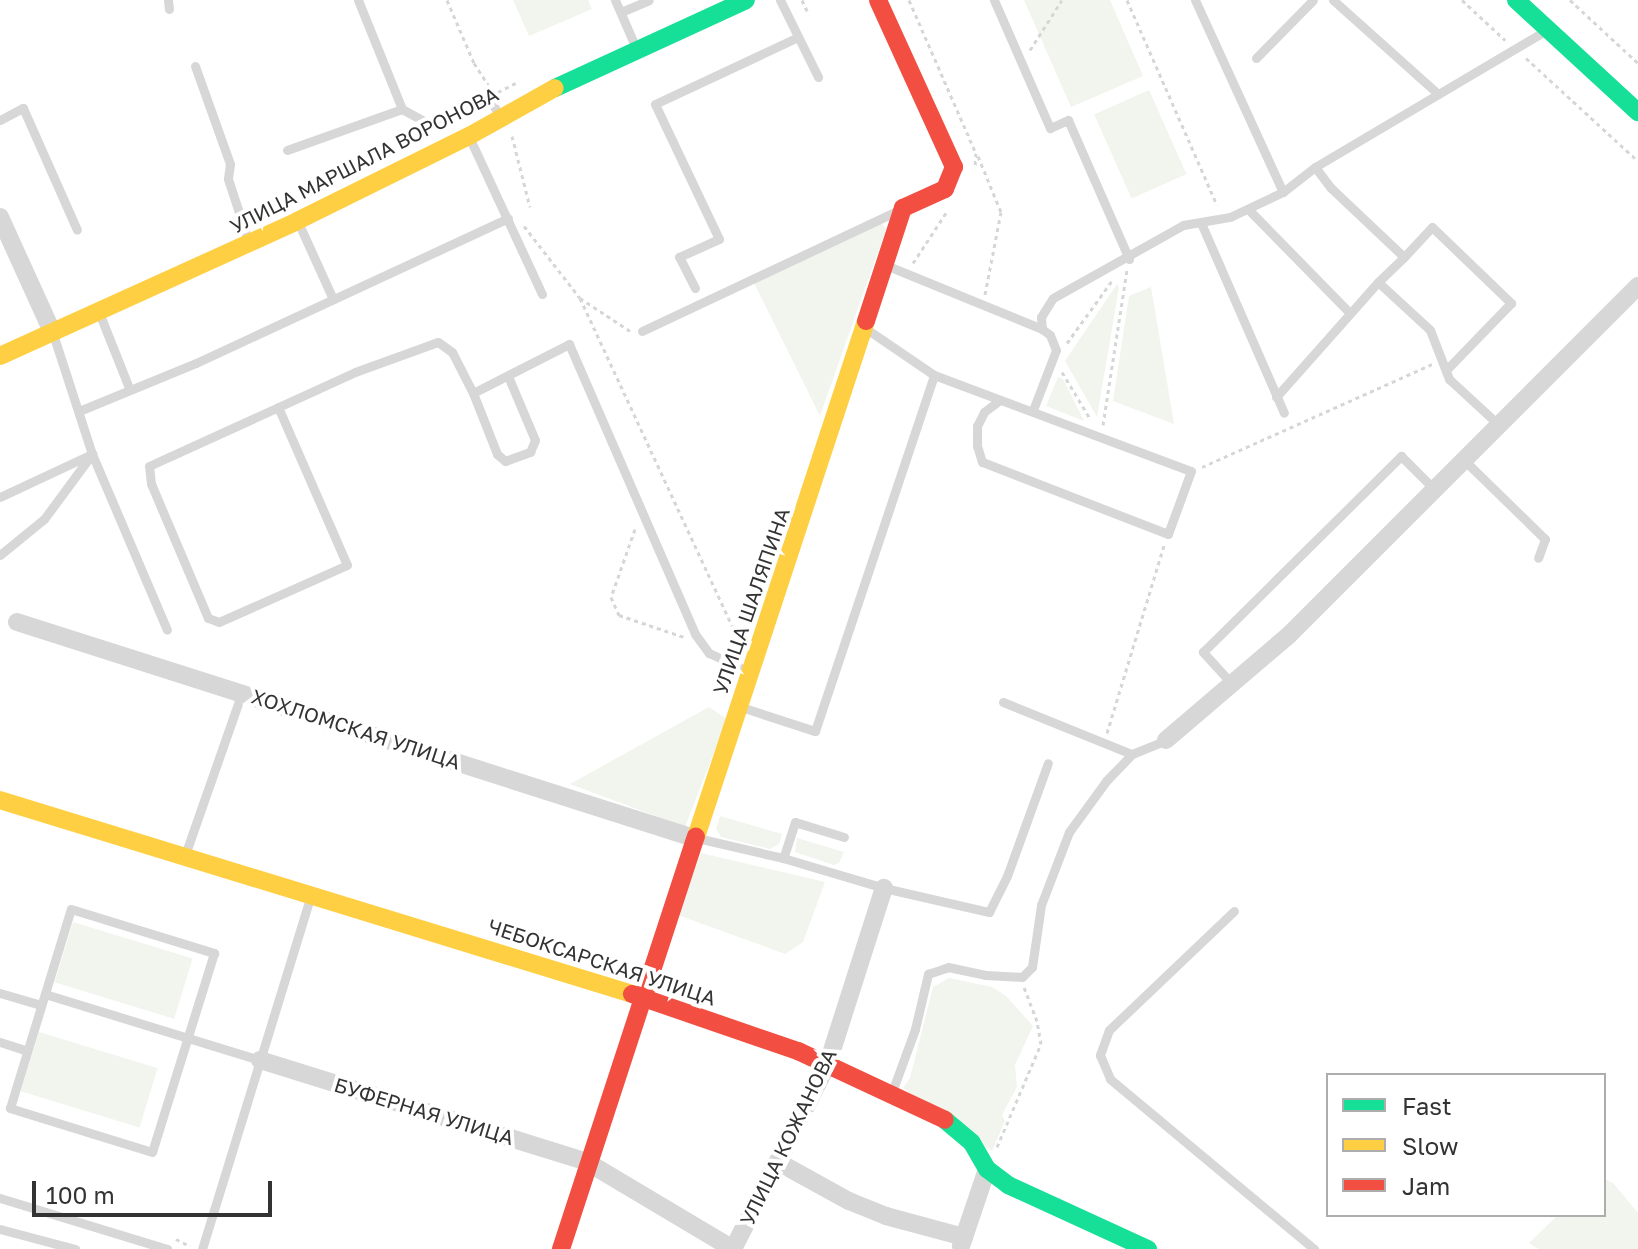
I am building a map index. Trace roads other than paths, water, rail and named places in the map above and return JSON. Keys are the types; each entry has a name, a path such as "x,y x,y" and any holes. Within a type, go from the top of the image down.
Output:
{"street":[{"name":"УЛИЦА МАРШАЛА ВОРОНОВА","path":"0,356 297,221 504,116 746,0"},
{"path":"878,0 954,167 945,189 903,208"},
{"path":"1516,0 1638,112"},
{"name":"УЛИЦА ШАЛЯПИНА","path":"561,1249 587,1162 903,208"},
{"path":"0,217 53,334"},
{"path":"1166,740 1289,635 1638,286"},
{"name":"ХОХЛОМСКАЯ УЛИЦА","path":"17,622 694,838"},
{"name":"ЧЕБОКСАРСКАЯ УЛИЦА","path":"0,800 643,997 828,1063 948,1121 972,1143 987,1169 1008,1185 1142,1248"},
{"name":"УЛИЦА КОЖАНОВА","path":"733,1249 828,1063 884,888"},
{"name":"БУФЕРНАЯ УЛИЦА","path":"260,1060 587,1162 733,1249"},
{"path":"778,1162 849,1201 962,1243 987,1169"}],"lane":[{"path":"358,0 402,109 427,123 490,99 504,116"},
{"path":"615,0 637,51"},
{"path":"621,12 649,0"},
{"path":"780,0 818,77"},
{"path":"994,0 1050,128 1068,120 1129,259"},
{"path":"1195,0 1283,192"},
{"path":"1256,58 1313,0"},
{"path":"1333,0 1438,94"},
{"path":"1042,329 1041,317 1053,298 1129,259 1183,225 1223,219 1283,192 1315,167 1548,30"},
{"path":"695,288 679,257 719,239 655,104 798,37"},
{"path":"195,66 230,164 228,179 249,243"},
{"path":"0,120 23,108 77,230"},
{"path":"287,150 402,109"},
{"path":"469,136 542,294"},
{"path":"1315,167 1331,188 1404,257"},
{"path":"642,331 903,208"},
{"path":"1248,209 1350,313"},
{"path":"79,411 196,363 508,218"},
{"path":"297,221 333,299"},
{"path":"1201,223 1284,413"},
{"path":"1276,397 1378,282 1432,227 1511,303 1446,370"},
{"path":"884,265 1042,329 1055,344 1055,359 1033,410"},
{"path":"1378,282 1430,330 1449,379 1500,426"},
{"path":"98,312 129,388"},
{"path":"865,328 934,375 1191,471 1168,534 982,462 977,446 977,426 984,412 1000,400"},
{"path":"53,334 92,454 167,630"},
{"path":"278,407 347,565 219,622 208,618 151,484 149,466 278,407 355,372 438,342 452,352 473,393 497,454 505,461 530,452 535,440 508,376"},
{"path":"473,393 569,344 700,640 709,653 752,668"},
{"path":"739,706 815,731 934,375"},
{"path":"0,497 92,454"},
{"path":"0,555 44,519 92,454"},
{"path":"1233,685 1203,652 1401,456 1435,490"},
{"path":"1465,461 1545,539 1538,558"},
{"path":"185,855 242,692"},
{"path":"1003,702 1132,754"},
{"path":"892,1092 915,1029 928,974 948,967 985,975 1022,977 1032,967 1041,905 1069,832 1106,781 1132,754 1166,740"},
{"path":"694,838 989,912 1007,876 1048,763"},
{"path":"783,858 795,822 844,837"},
{"path":"202,1249 311,894"},
{"path":"71,909 214,953 188,1038 152,1152 10,1108 71,909"},
{"path":"1234,911 1109,1030 1100,1055 1110,1079 1314,1249"},
{"path":"0,993 43,999 260,1060"},
{"path":"0,1042 27,1051"},
{"path":"0,1198 167,1249"},
{"path":"0,1229 75,1249"}]}
